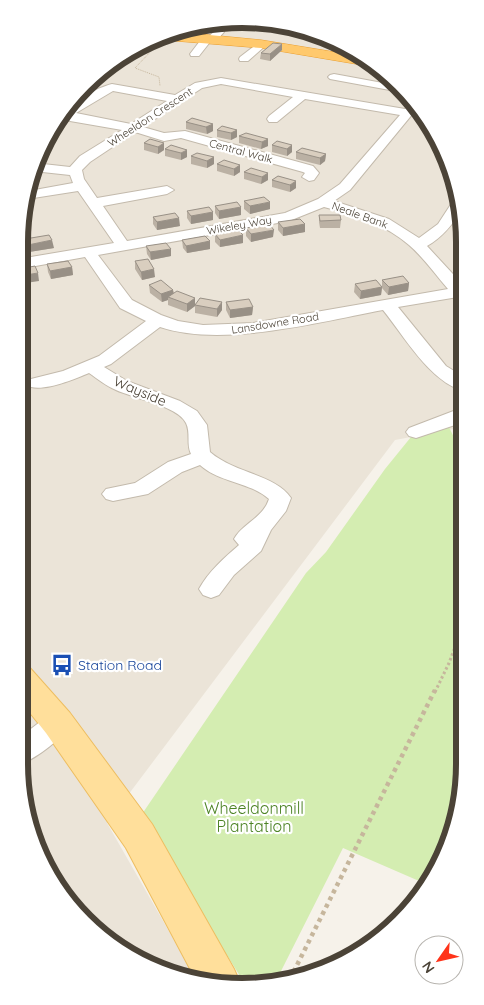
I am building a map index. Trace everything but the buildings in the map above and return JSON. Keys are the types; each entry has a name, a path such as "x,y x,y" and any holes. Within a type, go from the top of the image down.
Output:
{"highway":[{"path":"188,35 213,34 355,60"}],"main road":[{"path":"28,688 58,723 139,836 216,976"}],"street":[{"path":"195,54 213,34 232,29"},
{"path":"244,60 261,44"},
{"path":"334,77 391,88"},
{"path":"101,81 109,88 177,99"},
{"name":"Wheeldon Crescent","path":"75,172 75,169 85,159 199,85 221,81 409,107"},
{"name":"Central Walk","path":"73,110 109,88"},
{"path":"273,119 304,94"},
{"name":"Wikeley Way","path":"28,262 288,216 323,202 345,186 411,110"},
{"name":"Central Walk","path":"69,115 132,128 164,137 181,134 308,169 312,173 302,179 345,186"},
{"name":"Central Walk","path":"164,137 162,141 176,147"},
{"path":"41,168 75,172 77,180 123,245"},
{"path":"33,194 82,186"},
{"path":"93,203 167,190"},
{"name":"Neale Bank","path":"323,202 370,217 392,227 418,245 456,286"},
{"path":"418,245 433,237 443,228 454,210"},
{"name":"Lansdowne Road","path":"88,251 126,304 158,320 175,326 194,329 227,331 253,328 456,293"},
{"path":"387,304 440,370 456,381"},
{"name":"Wayside","path":"38,383 69,375 105,360 158,320"},
{"name":"Wayside","path":"91,366 120,385 175,406 190,415 199,426 199,452 203,457"},
{"path":"416,432 456,418"},
{"path":"113,494 141,489 175,467 203,457 226,472 269,489 280,498 275,512 252,533 258,539 254,545 226,569 211,588"},
{"path":"28,746 58,723"}],"path":[{"path":"148,93 160,85 158,78 135,68 156,46"},
{"path":"294,971 449,663 456,645"}],"shaded area":[{"path":"214,29 270,29 298,35 324,44 349,56 373,72 394,90 412,111 428,135 440,160 449,186 456,228 456,429 395,440 107,823 192,971 160,961 135,949 111,933 90,915 72,894 50,858 39,832 29,791 28,228 35,186 50,147 72,111 90,90 111,72 135,56 173,39"}],"green space":[{"name":"Wheeldonmill Plantation","path":"448,425 456,442 456,777 455,791 445,832 434,858 420,882 343,848 280,974 241,978 140,817 306,573 326,552 385,469 411,437"}],"place":[{"name":"Station Road","path":"62,665"}]}
